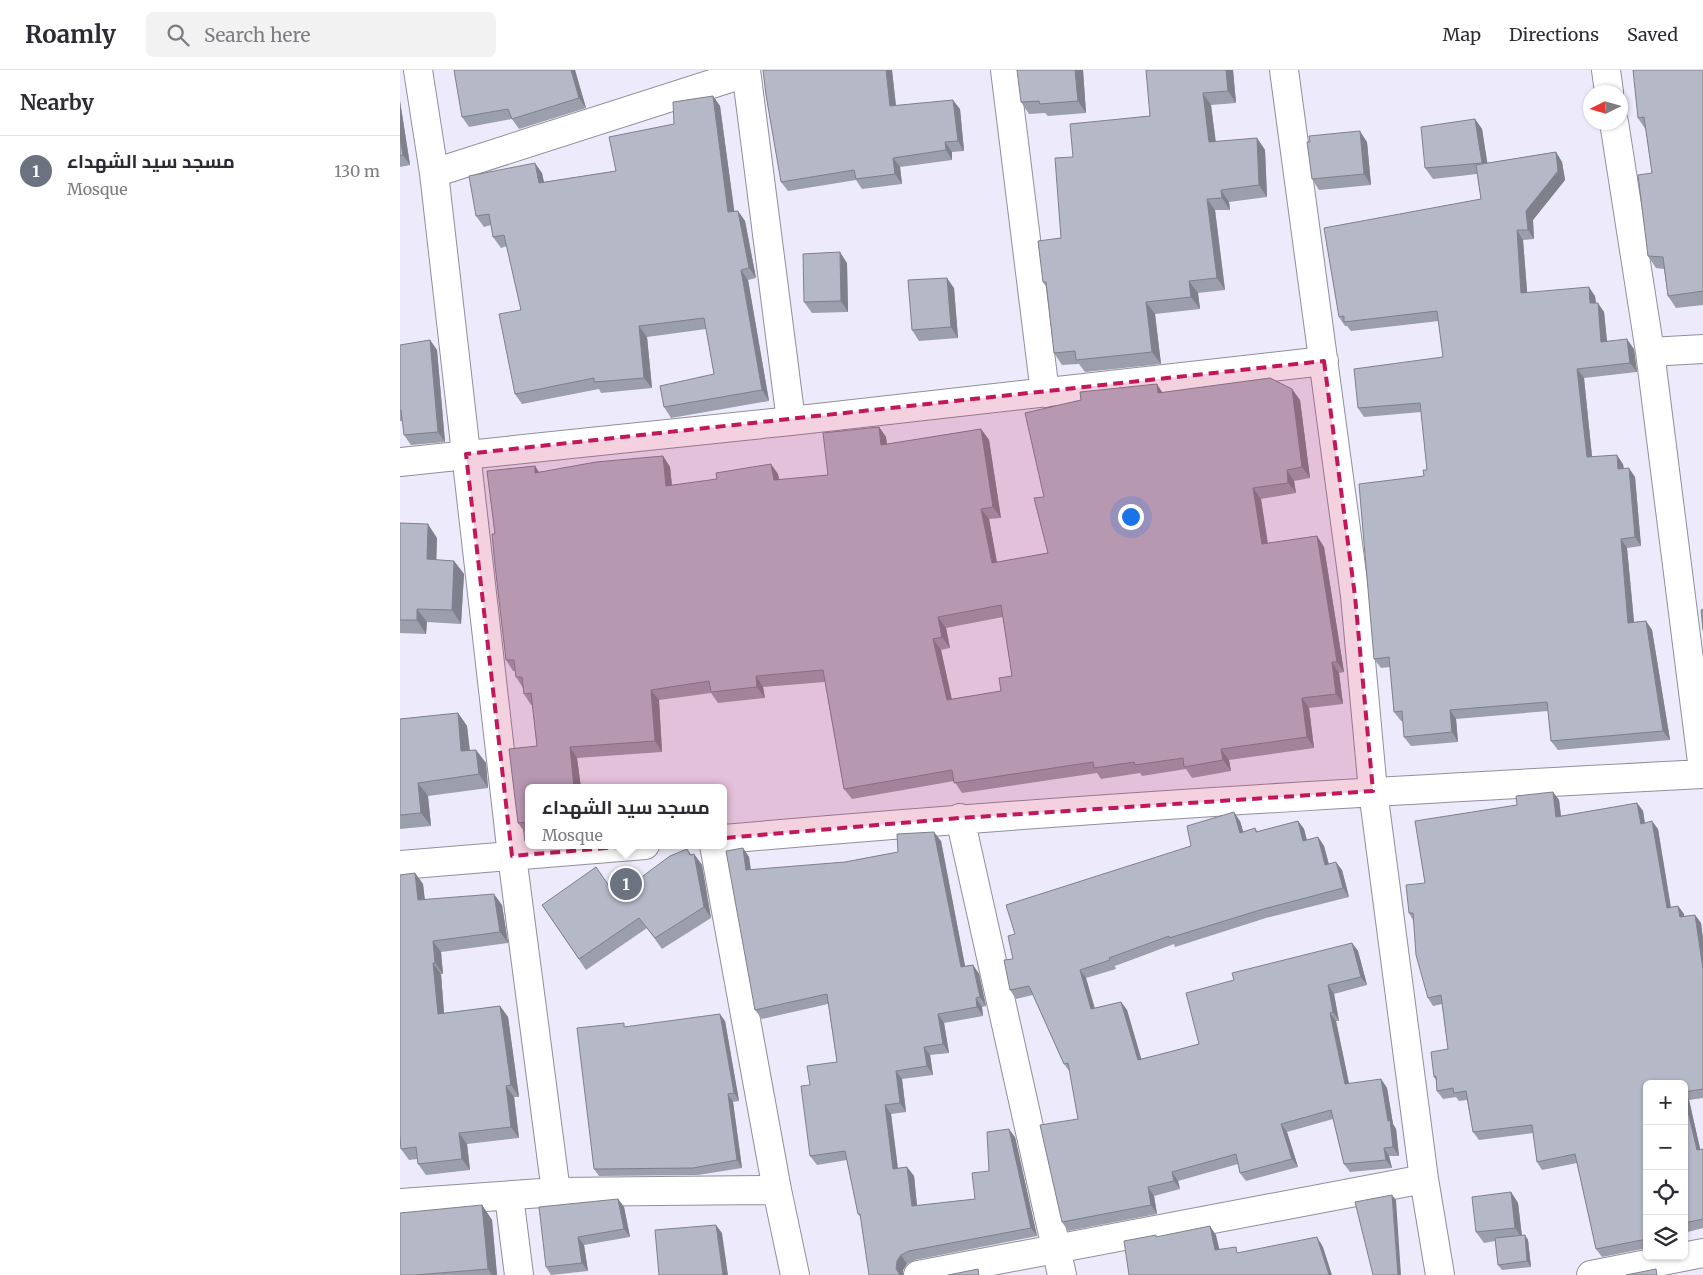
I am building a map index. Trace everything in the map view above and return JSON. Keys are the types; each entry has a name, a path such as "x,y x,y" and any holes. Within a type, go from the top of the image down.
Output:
{"street":[{"path":"418,70 434,173 512,856 556,1192"},
{"path":"1005,70 1045,393"},
{"path":"1284,70 1355,596 1373,791 1424,1179 1440,1275"},
{"path":"1606,70 1608,85"},
{"path":"434,173 746,72 791,421"},
{"path":"1615,130 1650,352 1703,770"},
{"path":"1650,352 1703,350"},
{"path":"400,462 791,421 1324,361"},
{"path":"727,839 960,818 1373,791 1703,774"},
{"path":"960,818 1059,1262"},
{"path":"400,865 597,849"},
{"path":"715,849 777,1190 795,1275"},
{"path":"918,1275 1059,1262 1424,1179"},
{"path":"400,1203 556,1192 777,1190"},
{"path":"509,1196 519,1275"},
{"path":"1591,1275 1703,1253"}],"highlighted area":[{"path":"1324,361 1355,596 1373,791 960,818 512,856 466,454"}],"building":[{"path":"454,70 571,70 579,98 512,119 508,109 462,117"},
{"path":"763,70 886,70 890,106 953,100 958,141 945,142 946,150 893,158 895,174 856,179 854,170 781,182"},
{"path":"1017,70 1075,70 1078,101 1040,104 1039,101 1021,102"},
{"path":"1146,70 1226,70 1228,91 1203,93 1209,142 1257,138 1259,185 1221,190 1222,198 1207,199 1217,278 1189,281 1191,297 1146,302 1152,352 1076,360 1075,351 1054,353 1046,282 1043,282 1038,241 1061,238 1055,158 1073,157 1070,124 1150,116"},
{"path":"1633,70 1703,70 1703,291 1668,296 1663,257 1648,256 1638,175 1652,173 1644,117 1638,118"},
{"path":"713,96 728,212 738,211 749,268 741,270 762,390 664,407 660,386 714,374 704,318 639,326 644,378 594,382 594,378 515,394 499,314 521,310 504,235 493,237 489,214 476,216 469,176 535,163 539,183 616,171 609,137 674,124 673,102"},
{"path":"1475,119 1482,163 1425,168 1421,127"},
{"path":"1360,131 1364,174 1312,179 1307,142 1310,142 1309,136"},
{"path":"400,138 403,155 400,156"},
{"path":"1556,152 1558,171 1526,211 1528,230 1517,230 1521,293 1589,287 1590,303 1598,303 1601,342 1627,339 1630,363 1577,369 1587,457 1617,455 1618,469 1629,468 1635,537 1621,539 1628,623 1646,621 1663,731 1551,741 1547,702 1450,710 1452,732 1404,737 1402,711 1394,712 1389,657 1374,659 1359,484 1424,476 1423,470 1427,470 1420,403 1358,408 1354,369 1443,357 1437,311 1344,322 1344,316 1339,317 1324,228 1481,199 1476,165"},
{"path":"840,252 841,301 804,302 803,254"},
{"path":"947,278 951,327 912,330 908,280"},
{"path":"430,340 438,432 404,435 400,410 400,345"},
{"path":"1270,378 1292,389 1302,467 1287,470 1288,483 1253,488 1262,544 1317,536 1337,662 1332,662 1336,694 1302,698 1307,737 1221,749 1223,760 1184,767 1183,758 1135,765 1134,762 1094,768 1093,762 954,783 952,770 844,789 823,670 756,676 757,687 711,692 709,681 651,690 655,741 570,747 574,784 525,784 525,822 518,823 509,749 537,746 531,693 524,694 522,677 516,677 514,660 506,660 492,534 495,534 487,471 535,466 535,473 596,462 663,456 666,486 717,479 716,473 771,464 774,480 828,475 823,433 879,427 881,445 981,429 993,507 981,509 992,563 1048,553 1034,498 1044,497 1025,413 1081,400 1080,392 1157,384 1158,393","holes":["1001,605 1012,676 999,678 1001,691 947,700 933,639 942,637 938,617"]},
{"path":"400,523 428,524 427,559 454,561 452,610 417,609 417,620 400,620"},
{"path":"1703,609 1703,630 1701,610"},
{"path":"458,713 461,751 476,750 479,774 418,783 421,813 400,815 400,719"},
{"path":"1553,792 1556,817 1637,803 1641,824 1652,821 1667,908 1678,906 1680,917 1695,915 1703,969 1703,1089 1688,1091 1688,1080 1643,1080 1643,1240 1596,1249 1575,1154 1537,1162 1532,1125 1473,1132 1466,1091 1454,1093 1453,1088 1437,1091 1431,1052 1448,1049 1441,995 1428,998 1416,955 1413,913 1409,913 1406,885 1425,883 1415,821 1517,805 1516,796"},
{"path":"1234,812 1240,833 1255,828 1256,832 1298,821 1303,841 1318,837 1325,865 1336,862 1343,888 1260,910 1169,938 1169,936 1080,970 1091,1009 1121,1002 1138,1060 1199,1044 1186,993 1234,980 1232,973 1352,943 1361,977 1328,985 1333,1012 1330,1013 1345,1084 1381,1079 1388,1121 1390,1120 1393,1147 1384,1148 1386,1160 1344,1164 1331,1110 1281,1124 1292,1159 1240,1173 1236,1154 1172,1172 1174,1181 1148,1187 1151,1205 1062,1222 1040,1125 1078,1119 1068,1063 1064,1064 1029,986 1010,990 1004,960 1013,959 1008,936 1015,934 1006,905 1191,846 1187,826"},
{"path":"934,832 961,967 973,965 980,997 976,998 977,1007 938,1014 943,1044 924,1047 927,1066 896,1071 900,1103 885,1105 893,1169 907,1167 912,1206 975,1199 972,1173 989,1171 987,1132 1009,1129 1031,1228 909,1251 901,1255 897,1261 896,1269 900,1275 869,1275 860,1214 858,1214 845,1151 810,1156 801,1086 810,1085 807,1066 837,1062 827,994 755,1010 726,851 743,848 746,870 845,862 898,852 897,834"},
{"path":"687,849 690,855 694,854 704,907 655,938 639,918 579,959 542,905 596,867 616,896 670,856"},
{"path":"415,873 418,900 494,894 500,932 433,941 435,963 433,963 438,1014 500,1006 511,1085 506,1086 511,1127 459,1133 462,1159 418,1164 416,1147 401,1149 400,1136 400,875"},
{"path":"720,1014 734,1093 728,1094 737,1160 693,1168 594,1169 577,1028 624,1023 624,1027"},
{"path":"1688,1112 1697,1150 1703,1149 1703,1219 1688,1222"},
{"path":"1511,1192 1515,1228 1476,1232 1472,1197"},
{"path":"1392,1195 1398,1275 1373,1275 1355,1202"},
{"path":"618,1199 624,1229 578,1237 582,1263 546,1267 539,1207"},
{"path":"482,1205 488,1269 400,1275 400,1213"},
{"path":"716,1225 723,1275 659,1275 655,1230"},
{"path":"1210,1226 1215,1250 1236,1247 1237,1253 1317,1237 1329,1275 1129,1275 1124,1241 1156,1235 1156,1237"},
{"path":"1525,1235 1527,1261 1498,1265 1495,1238"},
{"path":"978,1269 979,1275 948,1275"},
{"path":"1656,1269 1657,1275 1626,1275"}],"place":[{"name":"مسجد سيد الشهداء","path":"626,884"}]}
